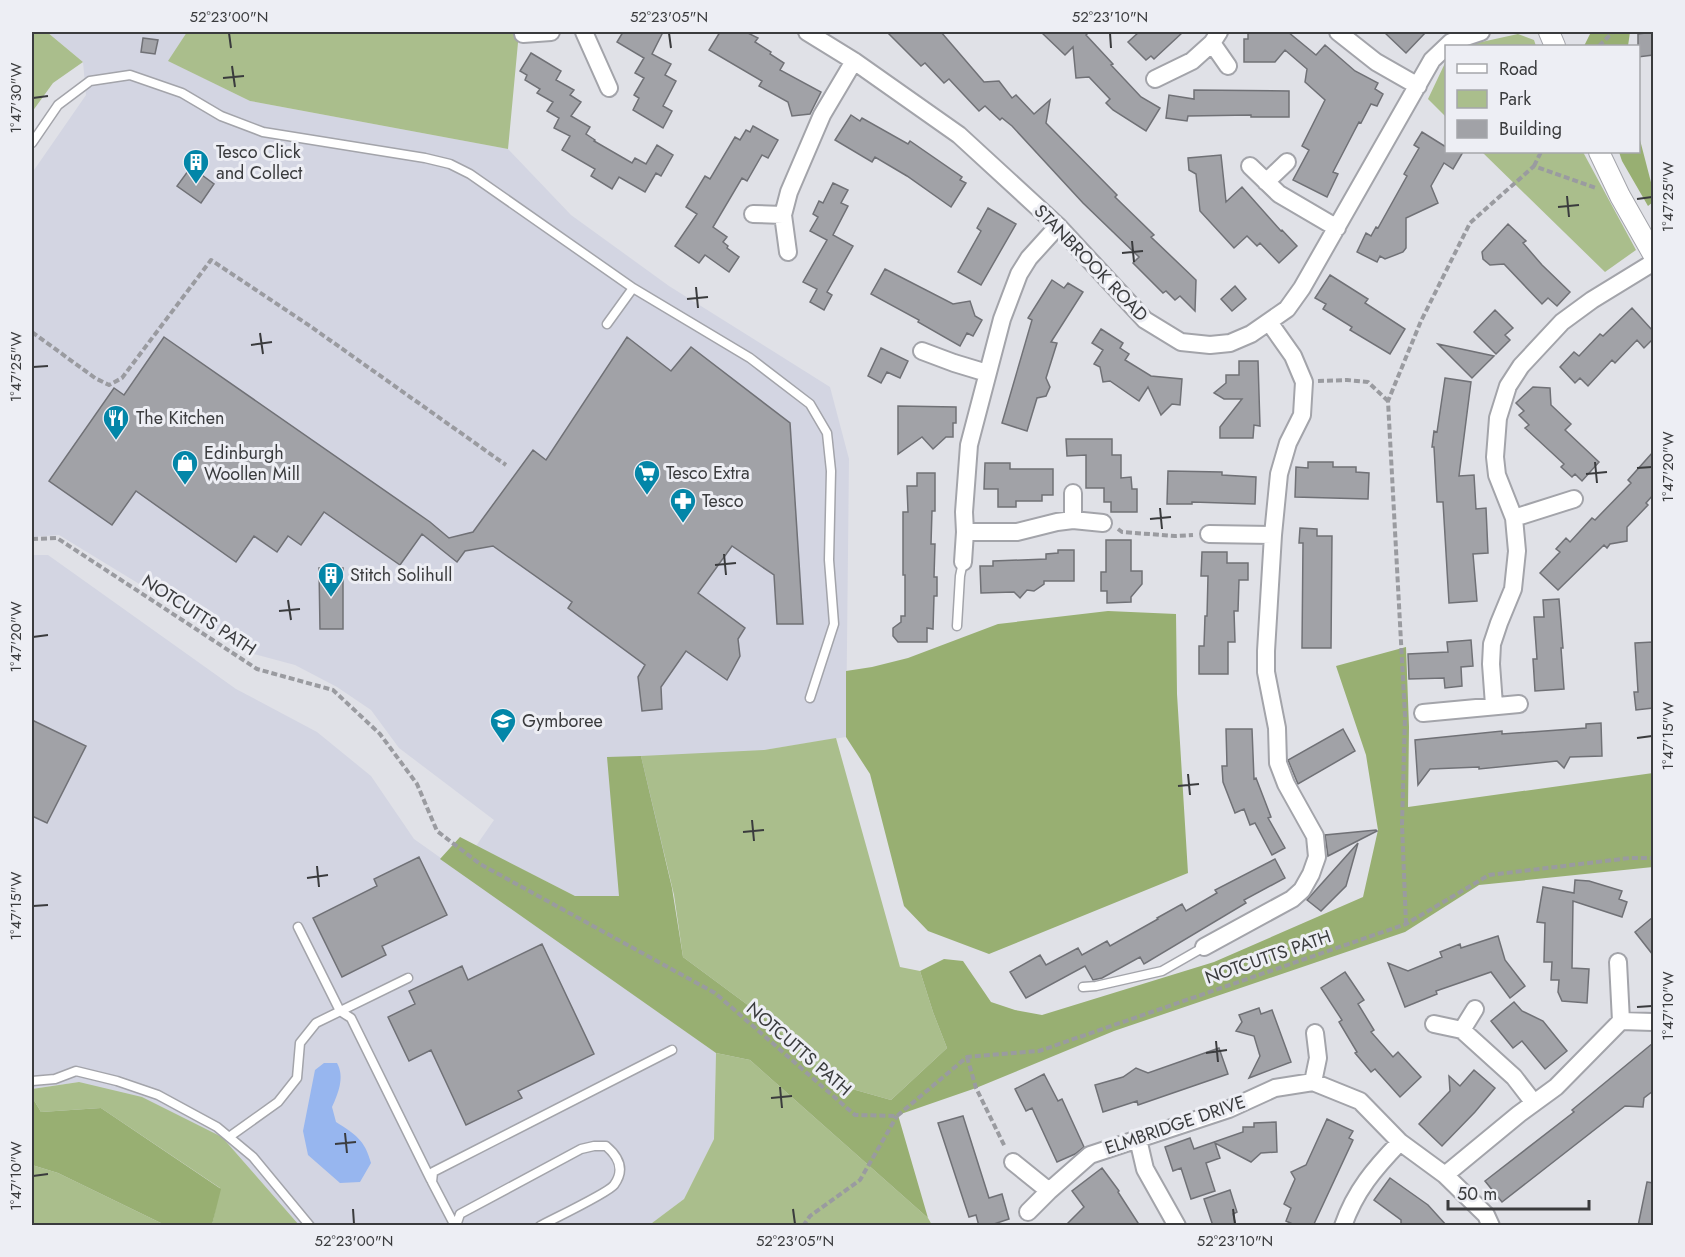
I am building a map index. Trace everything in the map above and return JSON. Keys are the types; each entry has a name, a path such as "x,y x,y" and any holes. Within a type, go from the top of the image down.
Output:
{"street":[{"path":"523,34 551,32"},
{"path":"584,32 609,88"},
{"name":"STANBROOK ROAD","path":"807,32 854,61 959,135 1058,226 1145,320 1180,342 1210,345 1230,343 1251,334 1287,309 1337,228 1432,60 1445,48"},
{"path":"1338,32 1376,62 1418,86"},
{"name":"STANBROOK ROAD","path":"1448,45 1481,32"},
{"path":"1155,78 1192,61 1216,37 1228,66"},
{"path":"788,252 783,215 789,192 822,115 854,61"},
{"path":"1599,153 1653,256"},
{"path":"1266,182 1287,162"},
{"path":"1250,166 1279,194 1337,228"},
{"path":"753,214 783,215"},
{"path":"963,562 969,445 1002,318 1019,273 1029,258 1058,226"},
{"path":"1494,705 1492,644 1498,622 1513,589 1517,551 1514,518 1497,475 1495,457 1498,418 1508,386 1521,366 1562,322 1592,300 1653,262"},
{"path":"1204,947 1292,899 1302,890 1317,857 1315,836 1286,784 1278,763 1277,728 1266,672 1273,536 1279,474 1288,443 1302,415 1304,382 1293,356 1269,322"},
{"path":"922,351 987,373"},
{"path":"1073,493 1073,520"},
{"path":"1514,518 1574,499"},
{"path":"966,531 1017,531 1073,520 1103,523"},
{"path":"1209,534 1273,536"},
{"path":"1423,713 1519,704"},
{"path":"1618,962 1621,1021"},
{"path":"1462,1030 1474,1009"},
{"path":"1445,1175 1556,1087 1621,1021 1653,1022"},
{"path":"1434,1024 1462,1030 1514,1077 1534,1103"},
{"path":"1315,1033 1318,1058 1313,1082 1360,1101 1400,1142 1445,1175 1486,1215 1491,1226"},
{"name":"ELMBRIDGE DRIVE","path":"1028,1212 1090,1155 1229,1109 1275,1088 1313,1082"},
{"path":"1138,1139 1145,1169 1177,1226"},
{"path":"1343,1226 1349,1209 1371,1172 1400,1142"},
{"path":"1013,1162 1049,1191"}],"lane":[{"path":"32,142 58,105 90,81 130,75 182,93 221,116 263,132 450,164 470,174 633,288 759,365 810,404 827,433 831,471 829,560 834,624 810,698"},
{"path":"607,324 633,288"},
{"path":"957,626 963,562"},
{"path":"298,927 340,1011 351,1018 456,1226"},
{"path":"1083,987 1162,971 1204,947"},
{"path":"230,1137 278,1102 297,1078 300,1043 316,1023 408,978"},
{"path":"432,1182 433,1172 672,1050"},
{"path":"32,1081 55,1079 76,1071 117,1081 158,1095 217,1127 230,1137 253,1157 310,1226"},
{"path":"456,1226 460,1214 581,1149 606,1146 616,1154 620,1161 619,1174 613,1187 540,1226"}],"path":[{"path":"1600,45 1613,32"},
{"path":"1406,924 1402,825 1405,716 1388,400 1421,321 1470,223 1534,166 1540,153"},
{"path":"1534,166 1620,196"},
{"path":"32,332 95,378 109,385 122,378 211,260 506,465"},
{"path":"1304,382 1347,380 1368,382 1388,400"},
{"path":"1103,523 1122,531 1175,537 1209,534"},
{"name":"NOTCUTTS PATH","path":"32,539 57,538 257,669 333,690 380,734 417,784 437,831 480,864 715,993 855,1115 897,1116"},
{"name":"NOTCUTTS PATH","path":"967,1057 1039,1051 1406,924 1489,875 1630,858 1653,858"},
{"path":"803,1226 810,1216 861,1180 897,1116 967,1057 976,1088 1013,1162"}],"shaded area":[{"path":"47,32 187,32 169,61 250,101 508,149 571,215 669,286 830,387 849,459 846,737 764,750 620,896 575,896 476,846 494,820 399,748 371,710 337,687 295,665 254,654 59,535 32,537 32,173 86,95 83,62"},
{"path":"32,555 48,555 236,689 317,732 371,776 414,839 716,1053 714,1139 684,1199 648,1226 299,1225 222,1137 79,1082 32,1089"}],"green space":[{"path":"32,32 47,32 83,62 53,83 32,112"},
{"path":"187,32 519,32 508,149 250,101 168,61"},
{"path":"1591,32 1630,32 1628,45 1584,45"},
{"path":"1518,34 1534,40 1536,45 1468,45"},
{"path":"1445,63 1445,116 1428,99"},
{"path":"1640,140 1653,190 1653,202 1648,206 1619,153 1640,153"},
{"path":"1483,153 1584,153 1636,250 1605,272"},
{"path":"1108,611 1176,614 1177,694 1188,873 989,954 928,931 904,906 870,774 846,737 846,671 908,658 998,624"},
{"path":"1406,647 1409,727 1408,807 1653,773 1653,867 1479,885 1405,932 1114,1031 976,1088 898,1115 928,1218 750,1060 716,1053 440,859 460,837 575,896 619,896 607,757 641,756 672,888 683,957 764,1017 838,1085 891,1100 947,1048 920,971 944,959 963,961 991,1002 1015,1010 1042,1015 1214,962 1363,897 1378,830 1366,755 1336,666"},
{"path":"836,738 900,967 920,971 947,1048 891,1100 838,1085 764,1017 683,957 674,895 641,756 764,750"},
{"path":"716,1053 750,1060 928,1218 932,1225 648,1226 684,1199 714,1139"},
{"path":"79,1082 142,1097 222,1137 299,1225 212,1225 220,1188 101,1108 41,1112 32,1097 32,1089"},
{"path":"32,1097 41,1112 101,1108 221,1189 212,1225 165,1225 58,1173 32,1165"},
{"path":"32,1165 58,1173 165,1225 32,1225"}],"water":[{"path":"324,1063 337,1063 339,1068 340,1085 332,1107 336,1122 358,1138 366,1149 371,1163 360,1182 340,1183 308,1155 303,1131 315,1070"}],"building":[{"path":"623,32 663,32 652,54 671,64 665,75 676,81 663,106 672,111 663,128 633,110 639,98 634,95 644,78 635,73 644,58 617,42"},
{"path":"720,32 746,32 758,38 755,42 784,63 780,70 821,92 810,114 792,116 788,102 759,86 762,81 709,50"},
{"path":"887,32 941,32 984,82 999,81 1012,98 1016,95 1034,114 1050,100 1046,123 1154,235 1151,237 1196,280 1195,311 1180,296 1175,300 1166,291 1163,293 1133,263 1139,257 1083,203 1012,126 1002,118 1000,120 985,106 979,111 949,79 944,83 925,63 921,66"},
{"path":"1041,32 1089,32 1086,35 1113,64 1111,65 1141,97 1160,108 1146,131 1113,110 1106,103 1110,99 1089,77 1076,78 1073,47 1065,55"},
{"path":"1139,32 1183,32 1154,59 1151,56 1146,60 1128,42"},
{"path":"1248,32 1288,32 1316,55 1325,45 1355,71 1378,83 1375,89 1383,94 1377,106 1371,104 1361,123 1359,122 1333,172 1338,174 1327,197 1293,180 1309,150 1302,146 1325,100 1305,82 1307,69 1285,50 1275,62 1244,62 1244,39 1248,39"},
{"path":"1384,32 1426,32 1406,53"},
{"path":"1653,32 1653,55 1640,57 1638,34"},
{"path":"143,38 158,40 155,54 141,52"},
{"path":"531,53 561,71 556,80 574,90 570,95 581,102 571,116 590,127 586,134 594,141 632,163 635,158 646,164 657,145 673,155 661,176 656,173 645,192 619,177 612,189 591,176 595,169 562,150 570,136 554,128 559,118 547,111 553,102 537,93 540,89 525,80 527,75 520,71"},
{"path":"1194,90 1289,91 1289,117 1188,116 1187,121 1166,118 1169,95 1194,99"},
{"path":"851,115 860,121 862,118 908,144 910,141 962,177 960,180 966,183 951,207 875,157 872,162 835,140"},
{"path":"753,126 778,140 768,158 762,155 747,181 742,178 713,227 727,237 723,242 739,257 729,272 705,255 699,263 675,246 697,214 686,207 705,176 710,179 735,137 740,140 746,130 750,132"},
{"path":"1422,132 1445,146 1445,153 1462,153 1453,169 1444,163 1431,186 1438,203 1406,218 1406,248 1403,252 1385,259 1380,256 1377,262 1357,252 1366,233 1371,236 1376,227 1378,228 1407,176 1404,174 1419,148 1414,145"},
{"path":"1221,155 1226,202 1242,187 1297,246 1279,263 1260,243 1257,246 1247,236 1234,248 1200,211 1196,174 1189,170 1188,158"},
{"name":"Tesco Click and Collect","path":"191,167 214,184 201,203 177,186"},
{"path":"833,183 848,190 841,203 848,206 833,235 853,246 827,292 832,295 824,310 810,302 817,289 803,282 827,240 810,231 818,217 813,214 819,201 823,203"},
{"path":"988,208 1016,224 981,285 958,272 981,231 977,228"},
{"path":"1508,224 1526,241 1523,243 1542,265 1570,292 1557,306 1548,298 1542,304 1504,264 1490,265 1483,259 1482,252"},
{"path":"885,269 953,304 970,301 975,316 982,320 973,336 967,333 960,346 871,294"},
{"path":"1330,275 1368,299 1365,303 1405,329 1390,354 1350,330 1352,327 1323,309 1326,304 1315,298"},
{"path":"1052,280 1064,288 1068,283 1083,292 1051,342 1057,343 1046,378 1050,387 1046,396 1037,398 1027,431 1002,423 1032,320 1028,318"},
{"path":"1235,286 1246,299 1232,311 1221,299"},
{"path":"1632,308 1653,331 1653,339 1644,348 1637,340 1615,363 1612,360 1588,386 1580,378 1575,383 1560,367 1574,352 1579,356 1600,334 1603,336"},
{"path":"1495,310 1513,328 1505,335 1510,340 1496,354 1474,332"},
{"path":"1101,329 1123,343 1120,348 1129,354 1125,360 1151,376 1182,379 1180,405 1172,404 1161,415 1148,387 1139,401 1110,381 1103,382 1100,367 1094,364 1103,350 1092,343"},
{"name":"Tesco Extra","path":"164,337 430,522 449,538 473,532 533,450 546,460 627,337 671,371 691,347 790,423 803,624 777,624 774,575 732,546 698,593 745,628 738,639 740,656 727,680 686,651 661,687 662,709 642,711 638,677 645,665 568,608 572,602 493,546 465,551 457,562 422,534 400,565 324,512 301,545 288,536 277,552 254,536 236,562 136,491 112,525 49,481 114,388 124,395"},
{"path":"1438,344 1494,356 1472,378"},
{"path":"881,348 908,361 900,378 887,372 881,383 868,376"},
{"path":"1239,361 1258,361 1260,426 1254,425 1253,438 1220,438 1220,427 1242,399 1224,399 1214,393 1226,383 1226,375 1239,375"},
{"path":"1445,378 1471,382 1459,476 1474,475 1476,509 1486,508 1488,553 1473,554 1477,601 1449,603 1443,502 1437,502 1434,447 1432,447 1434,431 1437,432"},
{"path":"1533,387 1550,388 1551,405 1571,424 1565,430 1599,462 1582,481 1575,474 1572,477 1561,467 1564,464 1525,428 1529,425 1519,415 1524,411 1516,403"},
{"path":"898,406 956,407 953,437 946,437 933,449 922,437 898,454"},
{"path":"1066,439 1112,439 1112,455 1121,455 1121,478 1131,477 1132,489 1137,489 1137,512 1111,512 1111,502 1104,502 1104,488 1086,488 1086,455 1067,456"},
{"path":"1653,452 1653,495 1646,503 1648,505 1627,527 1627,541 1610,544 1607,548 1604,545 1558,590 1540,573 1560,552 1556,549 1566,538 1570,542 1592,518 1595,520 1631,483 1628,480"},
{"path":"1308,462 1333,462 1333,467 1356,467 1356,472 1369,473 1368,499 1295,497 1296,467 1308,468"},
{"path":"985,463 1010,463 1010,469 1053,469 1053,495 1042,495 1042,501 1016,501 1016,507 998,507 998,489 984,489"},
{"path":"1168,471 1222,472 1222,475 1256,477 1255,504 1192,502 1192,504 1167,504"},
{"path":"917,473 935,473 935,511 932,511 931,544 935,544 934,577 937,577 937,596 934,596 933,629 927,628 927,642 898,642 893,636 893,628 901,622 901,616 905,616 903,512 908,512 907,486 917,486"},
{"path":"1300,528 1317,529 1317,536 1332,536 1331,648 1302,648 1303,543 1299,543"},
{"path":"1106,540 1131,540 1131,571 1142,571 1142,584 1131,597 1131,602 1107,603 1107,591 1101,591 1101,572 1106,572"},
{"path":"1058,550 1074,550 1074,581 1044,581 1044,584 1034,591 1027,590 1020,598 1014,592 981,593 980,566 993,566 993,561 1046,559 1046,554 1058,553"},
{"path":"1202,552 1227,552 1227,563 1248,563 1248,580 1239,580 1238,611 1234,611 1235,642 1228,642 1228,674 1199,674 1199,646 1204,646 1205,616 1207,616 1208,576 1201,576"},
{"name":"Stitch Solihull","path":"319,568 343,568 343,629 320,629"},
{"path":"1559,599 1564,689 1535,691 1533,659 1537,659 1534,617 1544,617 1543,600"},
{"path":"1471,640 1473,666 1461,667 1462,686 1445,688 1444,678 1409,679 1408,654 1448,652 1447,642"},
{"path":"1653,642 1653,708 1636,710 1634,692 1638,692 1635,643"},
{"path":"32,720 86,746 47,823 32,816"},
{"path":"1601,723 1602,756 1570,757 1564,768 1557,761 1479,769 1479,767 1430,769 1418,785 1415,740 1502,731 1502,734 1586,728 1586,724"},
{"path":"1226,729 1252,729 1254,779 1256,778 1271,817 1268,818 1285,848 1272,855 1255,823 1250,825 1244,809 1235,813 1223,782 1222,766 1227,766"},
{"path":"1343,729 1355,751 1298,784 1288,760"},
{"path":"1377,831 1328,856 1325,835"},
{"path":"1358,843 1346,886 1321,911 1307,900"},
{"path":"419,857 447,915 382,946 386,955 342,977 313,918 377,886 374,879"},
{"path":"1275,859 1285,878 1244,900 1246,903 1144,964 1140,957 1102,978 1093,980 1085,966 1026,998 1010,972 1040,955 1046,965 1078,948 1082,955 1107,941 1110,946 1182,904 1186,911 1217,893 1215,890"},
{"path":"1575,880 1589,881 1622,891 1619,899 1627,902 1622,917 1573,901 1572,968 1589,969 1587,1003 1562,1001 1558,992 1559,980 1551,980 1552,962 1544,962 1545,923 1537,922 1543,887 1574,893"},
{"path":"1653,917 1653,955 1635,932"},
{"path":"1498,936 1505,960 1525,986 1510,998 1491,972 1436,991 1437,994 1405,1007 1388,963 1408,971 1442,957 1440,952 1460,944 1461,948"},
{"path":"542,944 594,1054 518,1091 522,1098 466,1125 431,1050 409,1061 388,1017 415,1004 409,991 462,966 468,980"},
{"path":"1345,972 1364,1000 1358,1004 1374,1030 1371,1032 1393,1057 1398,1052 1421,1077 1400,1097 1375,1069 1371,1072 1355,1053 1357,1052 1339,1022 1342,1020 1321,988"},
{"path":"1514,1002 1522,1011 1543,1021 1567,1051 1545,1069 1522,1041 1513,1048 1491,1021"},
{"path":"1259,1008 1261,1014 1272,1010 1291,1062 1249,1078 1260,1056 1254,1036 1236,1031 1242,1022 1239,1015"},
{"path":"1653,1043 1653,1091 1644,1098 1643,1107 1625,1106 1502,1202 1485,1181 1574,1112 1572,1110"},
{"path":"1219,1048 1228,1074 1138,1105 1137,1101 1103,1112 1095,1085 1123,1077 1136,1068 1148,1073"},
{"path":"1474,1070 1495,1088 1442,1146 1419,1124 1450,1091 1449,1076 1460,1086"},
{"path":"1044,1074 1058,1101 1062,1099 1084,1147 1057,1162 1032,1108 1026,1111 1015,1089"},
{"path":"963,1116 989,1198 1002,1194 1009,1219 988,1226 979,1226 976,1215 969,1217 938,1123"},
{"path":"1327,1119 1353,1131 1349,1138 1353,1140 1313,1226 1297,1226 1286,1221 1291,1208 1284,1204 1295,1179 1291,1172 1306,1165"},
{"path":"1276,1122 1277,1152 1261,1153 1251,1162 1215,1143 1220,1158 1206,1163 1215,1191 1191,1199 1181,1168 1173,1171 1165,1147 1190,1138 1194,1149 1243,1132 1243,1127 1254,1127 1254,1123"},
{"path":"1102,1168 1140,1226 1065,1226 1084,1207 1072,1191"},
{"path":"1390,1178 1428,1205 1447,1226 1401,1226 1401,1220 1374,1200"},
{"path":"1647,1182 1653,1183 1653,1226 1638,1226"},
{"path":"1230,1190 1237,1212 1233,1214 1236,1226 1213,1226 1204,1199"}],"place":[{"name":"Tesco Click and Collect","path":"196,185"},
{"name":"The Kitchen","path":"116,441"},
{"name":"Edinburgh Woollen Mill","path":"185,486"},
{"name":"Tesco Extra","path":"647,496"},
{"name":"Tesco","path":"683,524"},
{"name":"Stitch Solihull","path":"331,598"},
{"name":"Gymboree","path":"503,744"}]}
